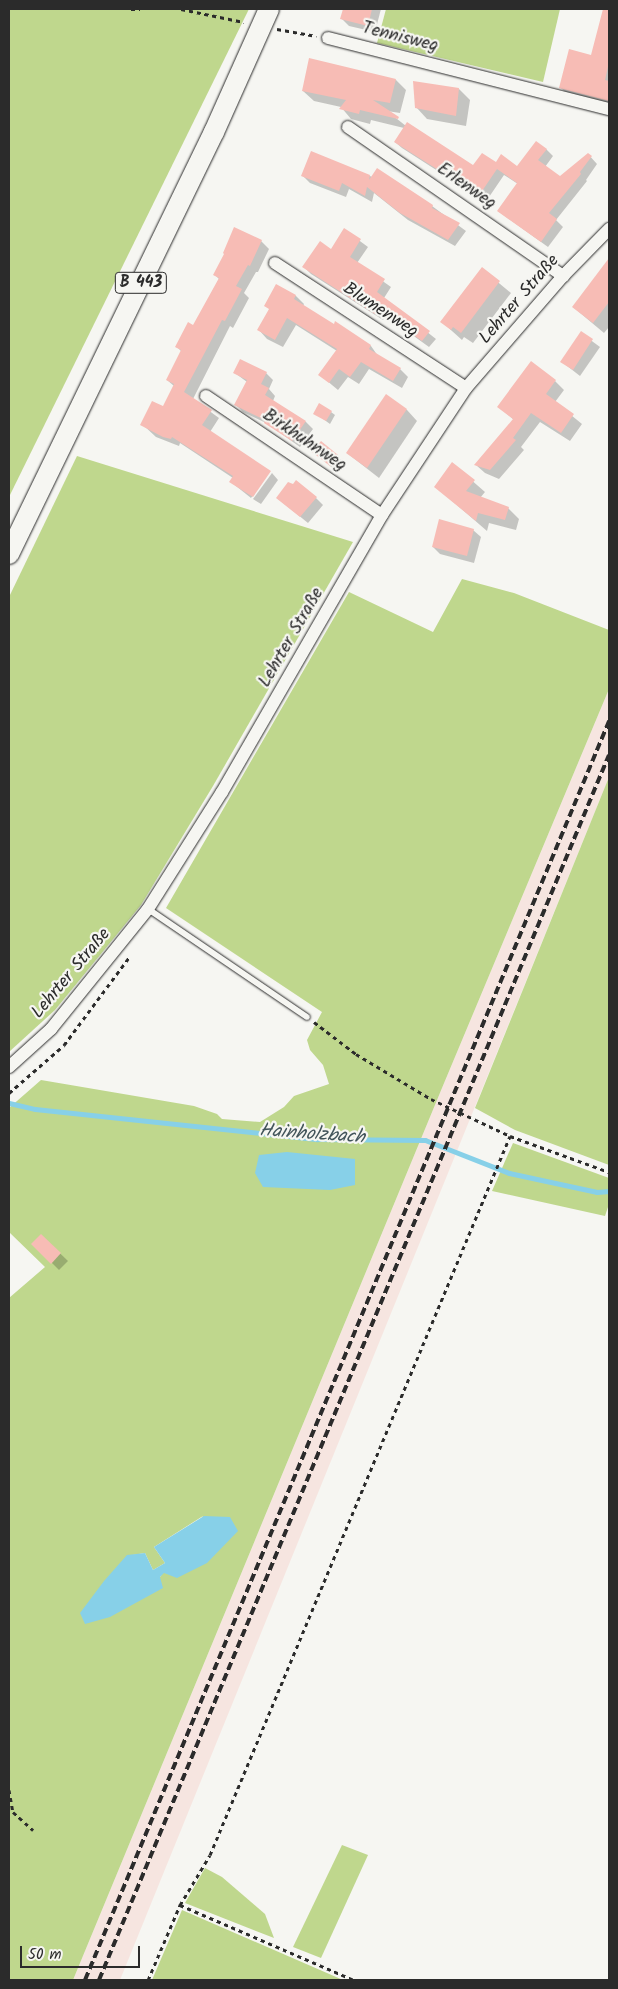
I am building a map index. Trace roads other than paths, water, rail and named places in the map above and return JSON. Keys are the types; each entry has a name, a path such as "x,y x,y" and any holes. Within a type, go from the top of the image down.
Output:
{"main road":[{"name":"B 443","path":"9,554 214,132 265,18"}],"street":[{"name":"Tennisweg","path":"328,38 609,109"},
{"name":"Erlenweg","path":"348,127 563,276"},
{"name":"Lehrter Straße","path":"9,1067 51,1029 148,909 222,792 382,515 466,388 563,276 609,229"},
{"name":"Blumenweg","path":"275,263 466,388"},
{"name":"Birkhuhnweg","path":"206,396 382,515"}],"lane":[{"path":"148,909 307,1017"}],"water":[{"path":"287,1152 355,1159 355,1185 330,1190 263,1187 255,1173 259,1155"},
{"path":"204,1516 230,1517 238,1531 207,1563 177,1578 164,1573 160,1577 163,1588 110,1617 85,1624 80,1613 104,1581 127,1555 145,1553 153,1570 165,1563 154,1547"}],"waterway":[{"name":"Hainholzbach","path":"9,1103 35,1109 317,1139 425,1140 509,1173 597,1192 609,1191"}],"railway":[{"path":"85,1980 609,721"},
{"path":"99,1980 609,755"}]}
